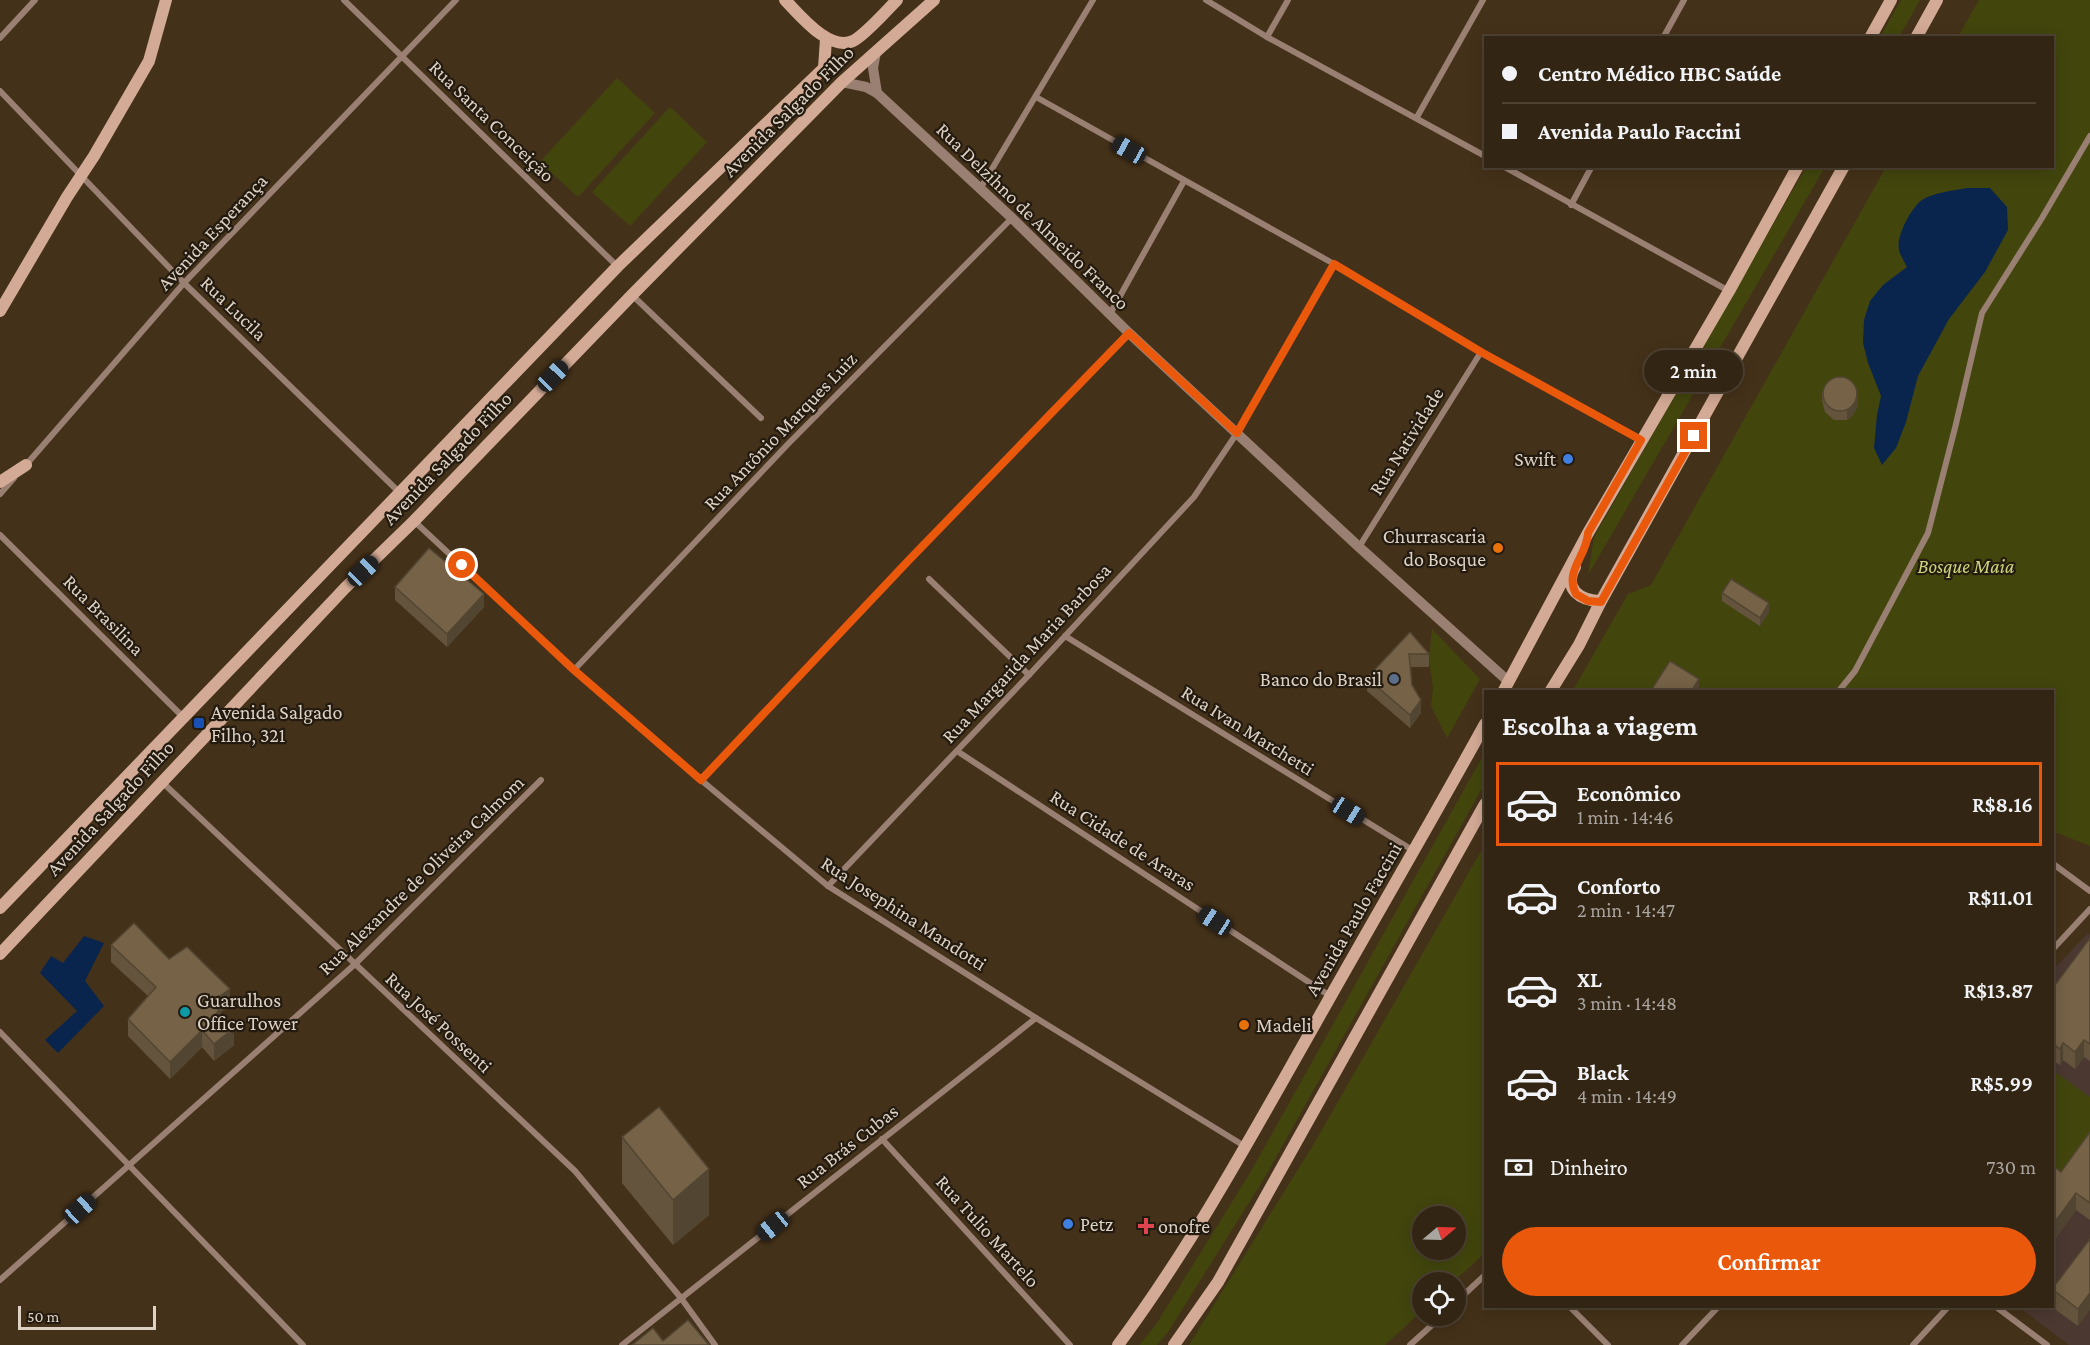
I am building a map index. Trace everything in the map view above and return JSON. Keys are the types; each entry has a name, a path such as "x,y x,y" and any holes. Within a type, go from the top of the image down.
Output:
{"main road":[{"path":"0,311 149,61 166,0"},
{"path":"785,0 826,39"},
{"name":"Avenida Salgado Filho","path":"0,908 618,266 824,68 826,39 841,44 855,40 897,0"},
{"name":"Avenida Salgado Filho","path":"0,954 345,588 414,521 842,82 934,0"},
{"path":"1871,36 1891,0"},
{"path":"1917,36 1937,0"},
{"path":"1509,688 1588,533 1729,291 1797,168"},
{"path":"1551,690 1579,645 1843,168"},
{"path":"0,483 26,465"},
{"path":"1588,533 1587,544 1572,572 1571,581 1576,594 1588,601 1601,602"},
{"name":"Avenida Paulo Faccini","path":"1118,1345 1154,1296 1246,1147 1330,996 1415,851 1484,725"},
{"path":"1174,1345 1218,1282 1484,806"}],"street":[{"path":"0,38 34,0"},
{"name":"Rua Santa Conceição","path":"344,0 618,266"},
{"name":"Avenida Esperança","path":"0,494 184,283 456,0"},
{"path":"980,189 1093,0"},
{"path":"1206,0 1267,37 1484,155"},
{"path":"1267,37 1288,0"},
{"path":"1417,117 1483,0"},
{"path":"1664,36 1684,0"},
{"path":"876,52 873,68 877,93"},
{"name":"Rua Delzihno de Almeido Franco","path":"842,82 866,87 877,93 1012,218 1129,333 1509,688"},
{"name":"Rua Lucila","path":"0,93 184,283 399,492"},
{"path":"1036,97 1334,264 1481,352 1641,440"},
{"path":"1840,690 1855,671 1928,533 1956,428 1982,313 2090,136"},
{"path":"1506,168 1729,291"},
{"path":"1570,205 1591,168"},
{"path":"1110,314 1184,182"},
{"name":"Rua Antônio Marques Luiz","path":"574,670 788,444 1012,218"},
{"name":"Rua Margarida Maria Barbosa","path":"828,886 1029,675 1194,497 1237,433 1334,264"},
{"path":"632,295 761,418"},
{"path":"701,780 909,560 1129,333"},
{"name":"Rua Natividade","path":"1359,547 1481,352"},
{"name":"Rua Josephina Mandotti","path":"414,521 574,670 828,886 1036,1018 1246,1147"},
{"name":"Rua Brasilina","path":"0,535 184,718"},
{"path":"928,579 1029,675"},
{"name":"Rua Ivan Marchetti","path":"1065,636 1415,851"},
{"name":"Rua Cidade de Araras","path":"957,751 1330,996"},
{"name":"Rua Alexandre de Oliveira Calmom","path":"0,1280 354,965 541,780"},
{"name":"Rua José Possenti","path":"161,782 575,1171 681,1298 715,1345"},
{"path":"2054,864 2090,891"},
{"path":"2054,948 2090,909"},
{"name":"Rua Brás Cubas","path":"622,1345 1036,1018"},
{"path":"0,1032 127,1166 303,1345"},
{"name":"Rua Tulio Martelo","path":"882,1139 1070,1345"},
{"path":"1466,1293 1484,1276"},
{"path":"1571,1308 1608,1345"},
{"path":"1682,1345 1717,1308"},
{"path":"1913,1345 1947,1308"},
{"path":"1998,1308 2048,1345"},
{"path":"1410,1345 1431,1326"}],"shaded area":[{"path":"2087,934 2090,934 2090,1345 2069,1345 2020,1308 2054,1308 2054,969"}],"green space":[{"path":"1901,0 1920,0 1900,36 1881,36"},
{"name":"Bosque Maia","path":"1979,0 2090,0 2090,846 2054,832 2054,690 1573,690 1628,594 1651,585 1885,168 2054,168 2054,36 1959,36"},
{"path":"617,78 655,113 578,197 540,162"},
{"path":"670,107 707,142 630,226 592,192"},
{"path":"1805,168 1824,168 1588,575 1594,537"},
{"path":"1432,629 1480,679 1447,738 1431,706 1433,688 1429,658"},
{"path":"1484,754 1484,785 1265,1177 1168,1332 1157,1345 1139,1345 1155,1326 1250,1173"},
{"path":"1484,846 1484,1254 1464,1272 1412,1272 1412,1320 1385,1345 1189,1345 1315,1142"},
{"path":"2054,1071 2090,1097 2090,1138 2057,1184 2054,1182"}],"water":[{"path":"1967,188 1990,188 2007,207 2008,230 1985,272 1949,319 1918,376 1906,422 1896,448 1882,465 1874,448 1881,396 1863,343 1864,320 1870,301 1883,285 1907,267 1899,244 1902,230 1913,209 1922,200 1932,195"},
{"path":"84,936 104,943 85,981 104,1006 58,1053 45,1040 77,1011 40,973 51,956 63,963"}],"building":[{"path":"1840,377 1852,382 1857,394 1852,406 1840,411 1828,406 1823,394 1828,382"},
{"path":"429,548 484,594 447,634 395,587"},
{"path":"1731,579 1769,603 1760,618 1722,593"},
{"name":"Banco do Brasil","path":"1410,632 1429,654 1409,654 1412,685 1421,700 1410,715 1367,678"},
{"path":"1670,661 1699,679 1692,690 1652,689"},
{"name":"Guarulhos Office Tower","path":"134,923 169,959 187,947 230,989 213,1001 221,1007 216,1014 234,1028 214,1044 202,1030 170,1062 128,1019 156,987 111,945"},
{"path":"2090,938 2090,1044 2084,1040 2075,1052 2063,1043 2060,1049 2054,1044 2054,986"},
{"path":"659,1107 709,1169 673,1200 622,1137"},
{"path":"2090,1132 2090,1203 2076,1193 2054,1223 2054,1167 2061,1172"},
{"path":"2090,1239 2090,1293 2078,1309 2054,1291 2054,1286"},
{"path":"688,1320 709,1345 632,1345 653,1328 663,1341"}],"place":[{"name":"Swift","path":"1568,459"},
{"name":"Churrascaria do Bosque","path":"1498,548"},
{"name":"Banco do Brasil","path":"1394,679"},
{"name":"Avenida Salgado Filho, 321","path":"199,723"},
{"name":"Guarulhos Office Tower","path":"185,1012"},
{"name":"Madeli","path":"1244,1025"},
{"name":"Petz","path":"1068,1224"},
{"name":"onofre","path":"1146,1226"}],"route":[{"path":"462,565 574,670 701,780 909,560 1129,333 1237,433 1334,264 1481,352 1641,440 1588,533 1587,544 1572,572 1571,581 1576,594 1588,601 1601,602 1694,436"}]}
